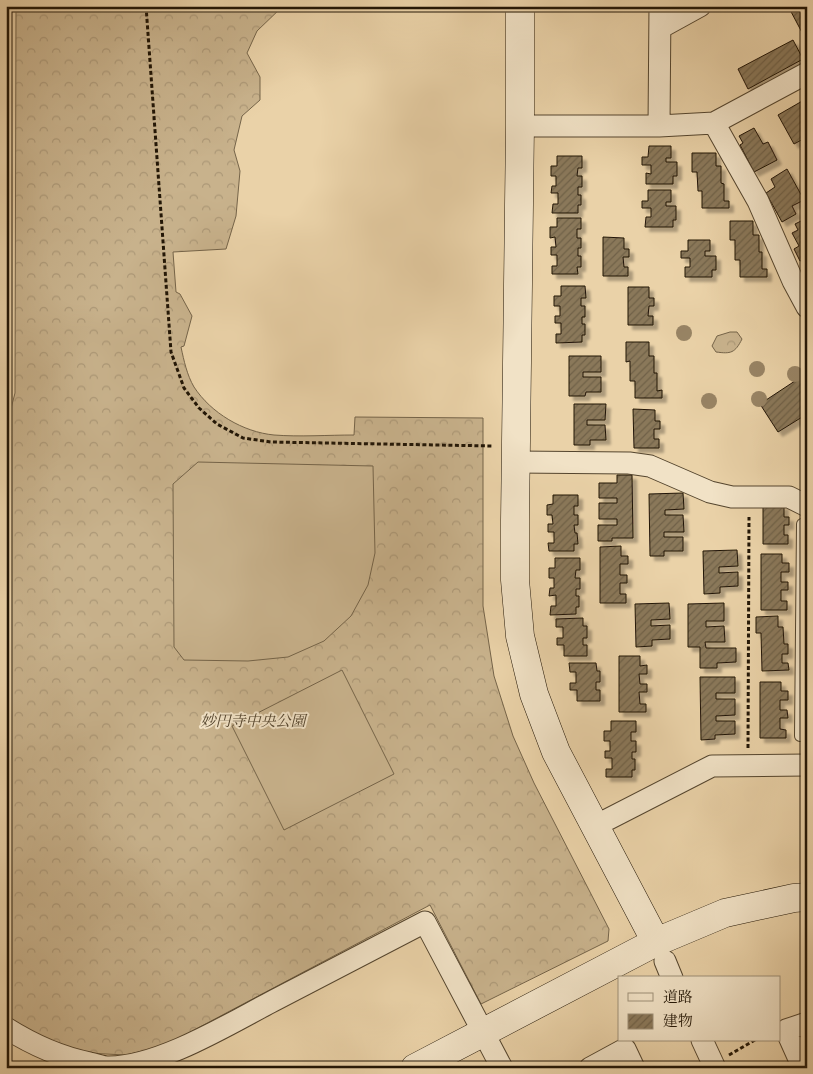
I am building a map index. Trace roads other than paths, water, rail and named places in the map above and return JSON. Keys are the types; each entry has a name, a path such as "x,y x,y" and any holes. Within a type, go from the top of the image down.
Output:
{"street":[{"path":"520,6 520,126 514,462 515,580 520,636 534,694 553,744 664,960"},
{"path":"659,126 660,6"},
{"path":"660,28 700,6"},
{"path":"520,126 659,126 714,123 807,73"},
{"path":"714,123 758,201 792,281 807,307"},
{"path":"514,462 629,463 650,466 710,492 732,496 789,497 805,515"},
{"path":"595,826 712,766 807,765"},
{"path":"624,976 664,960 725,913 794,898 807,897"},
{"path":"6,1028 25,1040 55,1054 108,1067 152,1059 194,1043 425,922 502,1068"},
{"path":"415,1068 484,1032 618,978"},
{"path":"803,1068 786,1030 807,1023"},
{"path":"703,1042 714,1066"},
{"path":"590,1068 625,1049 634,1068"}],"lane":[{"path":"800,736 804,678 805,515"}],"park label":[{"name":"妙円寺中央公園","path":"253,721"}]}
